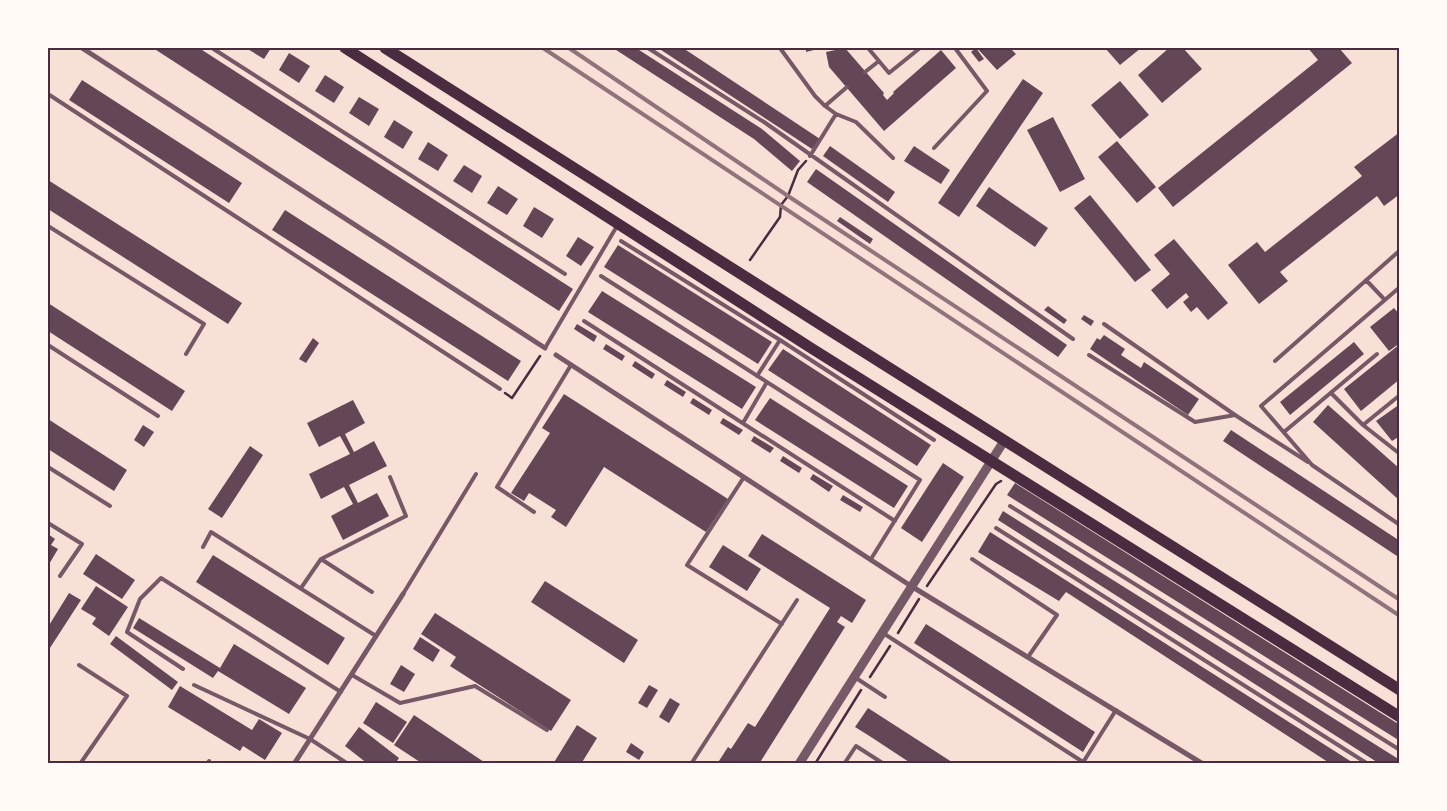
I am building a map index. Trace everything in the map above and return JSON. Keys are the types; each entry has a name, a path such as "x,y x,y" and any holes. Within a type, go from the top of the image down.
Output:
{"main road":[{"path":"345,48 991,461 1400,717"},
{"path":"385,48 1400,690"}],"street":[{"path":"82,48 545,348"},
{"path":"556,355 911,586 1203,764"},
{"path":"799,764 1004,441"},
{"path":"294,764 403,594"}],"lane":[{"path":"212,48 565,274"},
{"path":"648,48 764,122 1073,339"},
{"path":"780,48 815,96 825,106 836,114 856,122 893,158"},
{"path":"868,48 889,73 920,48"},
{"path":"934,148 987,91 955,48"},
{"path":"866,72 879,61"},
{"path":"825,106 847,87"},
{"path":"48,94 500,389"},
{"path":"810,156 836,114"},
{"path":"545,348 618,224"},
{"path":"48,226 204,324 186,354"},
{"path":"621,241 780,340 934,440"},
{"path":"1275,361 1398,252"},
{"path":"601,276 920,480 871,559"},
{"path":"1366,280 1384,299"},
{"path":"1312,465 1261,406 1400,287"},
{"path":"584,320 895,521"},
{"path":"1104,324 1235,415 1400,525"},
{"path":"757,376 780,340"},
{"path":"48,345 158,416"},
{"path":"1284,432 1377,354"},
{"path":"1089,355 1195,422 1235,415"},
{"path":"534,512 497,487 571,365"},
{"path":"743,423 767,382"},
{"path":"1331,393 1363,424 1400,454"},
{"path":"1363,424 1400,396"},
{"path":"1394,448 1400,444"},
{"path":"48,467 110,506"},
{"path":"403,594 476,474"},
{"path":"301,588 321,559 406,516 390,477"},
{"path":"744,477 687,565 782,624"},
{"path":"1010,506 1400,750"},
{"path":"48,523 82,544 60,576"},
{"path":"996,528 1368,764"},
{"path":"202,547 211,532 377,637"},
{"path":"321,559 372,592"},
{"path":"972,560 1057,615 1028,657"},
{"path":"183,669 127,632 140,599 162,578 341,692"},
{"path":"691,764 797,600"},
{"path":"882,632 1083,763 1116,710"},
{"path":"79,665 127,696 80,764"},
{"path":"352,675 400,702 475,686 547,730"},
{"path":"854,677 885,697"},
{"path":"194,685 310,739 348,764"},
{"path":"844,764 856,746 884,764"}],"path":[{"path":"750,260 780,217 781,206 788,196 798,170 810,156"},
{"path":"500,389 512,398 545,348"},
{"path":"814,764 923,593 996,484 1006,478"}],"building":[{"path":"153,48 199,48 573,289 559,311"},
{"path":"246,48 271,48 264,59"},
{"path":"613,48 636,48 762,129 800,161 792,171 754,139"},
{"path":"658,48 683,48 820,139 812,149"},
{"path":"806,48 822,48 806,52"},
{"path":"845,48 884,93 883,95 887,100 893,92 941,50 956,68 884,131 829,67 826,52"},
{"path":"976,48 984,59 979,62 971,52"},
{"path":"977,48 1010,48 1016,54 997,70"},
{"path":"1105,48 1141,48 1120,65"},
{"path":"1169,48 1183,48 1202,69 1162,103 1138,75"},
{"path":"1308,48 1339,48 1352,63 1173,207 1158,188 1318,60"},
{"path":"289,53 310,66 299,83 279,70"},
{"path":"325,75 344,87 334,103 315,91"},
{"path":"1023,79 1043,93 959,217 938,203"},
{"path":"82,80 242,183 229,203 69,100"},
{"path":"1120,81 1149,115 1120,139 1091,105"},
{"path":"359,97 379,109 369,126 349,113"},
{"path":"1053,117 1085,179 1060,192 1027,130"},
{"path":"394,120 413,132 403,149 384,137"},
{"path":"1400,132 1400,194 1384,206 1377,196 1280,272 1288,281 1259,304 1228,265 1257,242 1265,252 1362,176 1354,167"},
{"path":"1117,141 1156,187 1137,203 1098,157"},
{"path":"428,142 448,155 438,171 418,159"},
{"path":"830,146 895,192 888,202 823,156"},
{"path":"914,146 950,170 941,184 904,161"},
{"path":"464,165 482,176 472,193 453,181"},
{"path":"816,169 1067,345 1058,357 807,182"},
{"path":"48,180 242,303 228,324 48,209"},
{"path":"498,186 518,199 507,215 487,203"},
{"path":"989,187 1048,228 1035,247 976,206"},
{"path":"1090,195 1151,270 1135,282 1074,208"},
{"path":"534,207 554,219 542,238 523,226"},
{"path":"285,210 521,361 508,381 272,230"},
{"path":"840,217 873,239 870,244 837,221"},
{"path":"578,237 594,247 581,266 566,256"},
{"path":"1174,239 1228,303 1208,320 1197,307 1191,312 1183,302 1189,297 1186,293 1167,309 1151,290 1170,274 1154,255"},
{"path":"618,245 772,342 758,364 604,267"},
{"path":"602,291 756,387 742,409 588,312"},
{"path":"48,303 185,391 172,411 48,331"},
{"path":"1048,306 1067,320 1064,324 1044,310"},
{"path":"1394,308 1400,315 1400,343 1389,351 1370,327"},
{"path":"1084,315 1094,321 1091,326 1081,319"},
{"path":"577,324 597,336 594,342 574,329"},
{"path":"1104,335 1125,349 1121,355 1141,368 1144,362 1199,399 1188,415 1090,349 1097,338 1100,340"},
{"path":"313,338 319,343 306,363 299,359"},
{"path":"1354,342 1364,354 1290,415 1280,402"},
{"path":"606,344 625,356 622,361 603,349"},
{"path":"1400,344 1400,379 1361,411 1344,389"},
{"path":"783,349 931,445 917,466 768,370"},
{"path":"635,361 655,374 652,379 632,366"},
{"path":"667,380 686,392 683,397 664,385"},
{"path":"564,394 728,499 706,532 604,467 566,527 551,517 556,510 529,493 524,501 511,493 550,433 542,428"},
{"path":"693,398 712,410 709,415 690,403"},
{"path":"770,398 908,486 894,508 755,420"},
{"path":"353,400 365,423 345,434 354,452 374,441 387,466 349,485 358,503 377,493 389,516 343,540 331,516 353,504 344,487 321,499 309,474 350,454 340,436 319,447 307,423"},
{"path":"1400,404 1400,436 1392,441 1376,421"},
{"path":"1328,405 1400,469 1400,501 1313,422"},
{"path":"723,418 743,430 739,435 720,423"},
{"path":"48,419 127,470 114,491 48,449"},
{"path":"143,425 154,432 144,447 134,440"},
{"path":"1231,430 1400,541 1400,558 1223,441"},
{"path":"754,436 774,448 770,453 751,441"},
{"path":"250,446 263,455 222,518 208,509"},
{"path":"783,456 802,468 799,473 780,461"},
{"path":"943,463 964,477 922,542 901,528"},
{"path":"813,474 833,486 829,492 810,479"},
{"path":"1015,483 1400,725 1400,741 1007,495"},
{"path":"843,495 863,507 860,512 840,500"},
{"path":"1003,511 1400,760 1400,764 1380,764 998,520"},
{"path":"990,532 1355,764 1331,764 1066,592 1059,601 978,552"},
{"path":"48,534 55,539 51,545 58,549 48,566"},
{"path":"762,534 866,600 852,623 841,616 837,622 845,627 759,764 717,764 728,747 731,749 748,723 755,727 830,608 748,556"},
{"path":"723,545 761,569 747,591 709,567"},
{"path":"96,554 135,580 122,599 83,574"},
{"path":"213,555 345,638 328,665 196,582"},
{"path":"545,581 638,640 624,663 531,602"},
{"path":"96,586 128,607 109,636 92,624 96,618 81,609"},
{"path":"69,593 81,600 48,651 48,627"},
{"path":"435,613 571,700 551,731 450,666 456,657 421,634"},
{"path":"139,618 220,668 234,644 306,688 289,714 218,671 213,678 133,628"},
{"path":"926,624 1095,732 1083,752 914,643"},
{"path":"116,636 178,682 172,690 110,644"},
{"path":"420,637 440,650 433,662 413,649"},
{"path":"401,665 415,674 404,692 390,684"},
{"path":"649,685 658,690 647,708 638,703"},
{"path":"180,686 252,730 259,719 282,733 265,760 243,746 240,751 168,707"},
{"path":"670,698 680,704 669,723 659,717"},
{"path":"376,702 407,722 393,743 363,723"},
{"path":"868,708 955,764 912,764 855,727"},
{"path":"414,715 487,764 423,764 394,745"},
{"path":"577,725 597,738 581,764 553,764"},
{"path":"359,727 399,758 395,764 368,764 345,746"},
{"path":"631,743 644,752 639,760 626,752"}],"railway":[{"path":"543,48 1400,616"},
{"path":"569,48 788,196 1400,600"}]}
